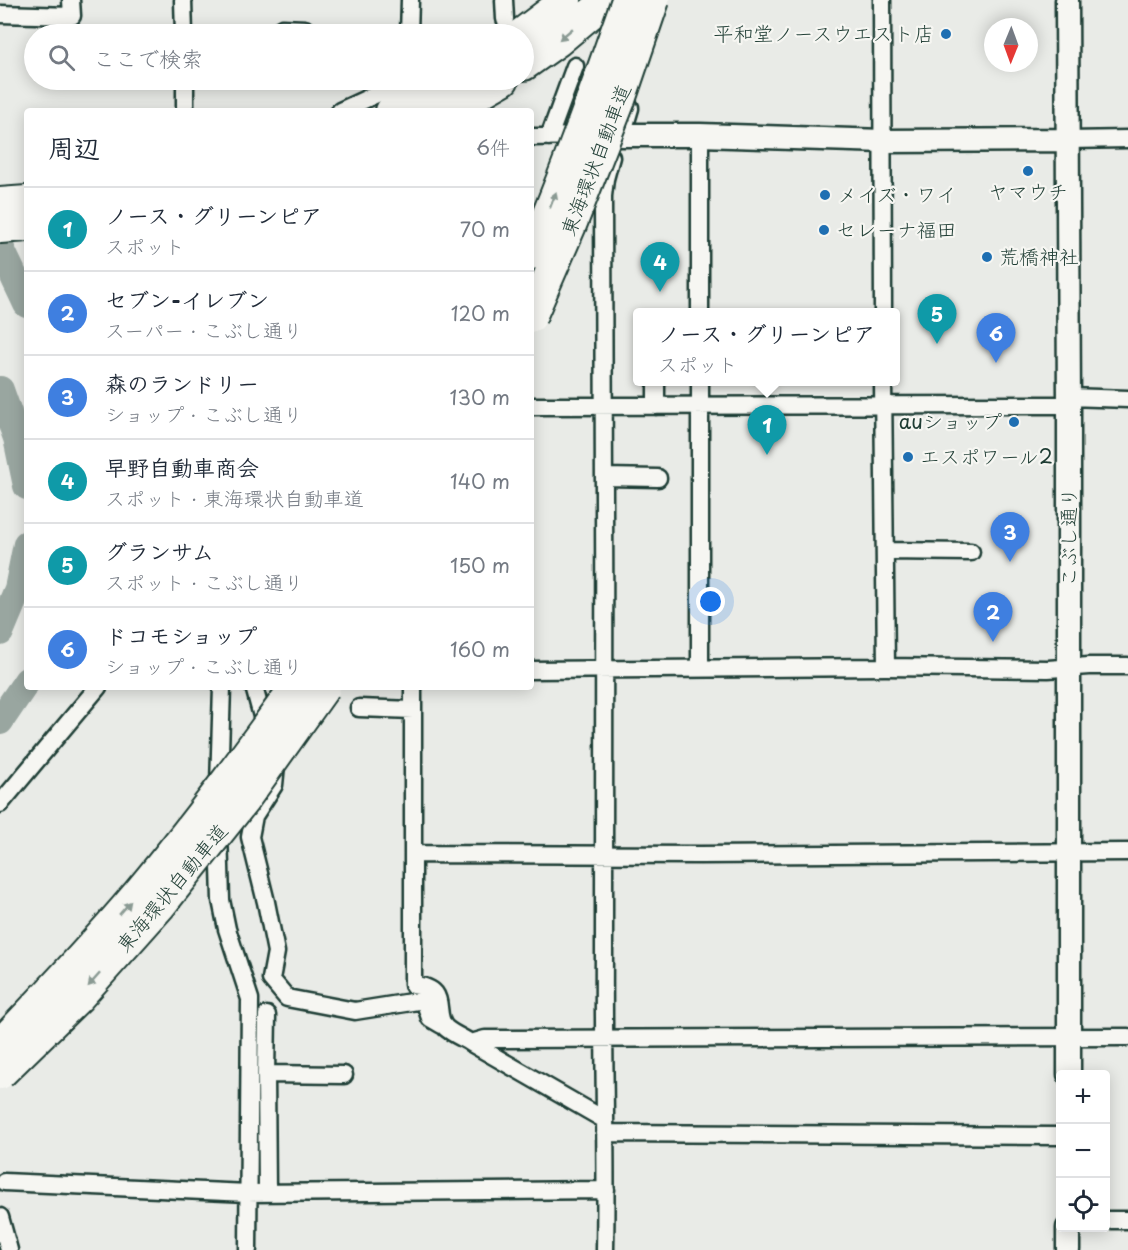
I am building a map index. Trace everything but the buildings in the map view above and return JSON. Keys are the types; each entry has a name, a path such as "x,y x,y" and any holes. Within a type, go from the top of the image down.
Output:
{"highway":[{"path":"519,24 566,0"},
{"path":"534,58 607,0"},
{"name":"東海環状自動車道","path":"534,247 589,107 627,0"},
{"name":"東海環状自動車道","path":"534,310 571,225 620,100 654,0"},
{"path":"397,108 434,90"},
{"path":"454,108 485,90"},
{"path":"0,204 24,201"},
{"path":"0,228 24,226"},
{"name":"東海環状自動車道","path":"0,1044 138,893 226,783 293,690"},
{"name":"東海環状自動車道","path":"0,1074 80,997 161,905 243,802 323,690"}],"street":[{"path":"0,14 72,16 71,0"},
{"path":"183,0 184,24"},
{"path":"409,24 410,0"},
{"path":"504,0 512,24"},
{"path":"606,1250 603,1039 605,406 603,196 610,160 620,135 631,95 633,76 630,40 614,0"},
{"path":"882,0 883,308"},
{"name":"こぶし通り","path":"1067,0 1069,1070"},
{"path":"549,136 575,66"},
{"path":"185,90 185,108"},
{"path":"346,108 385,90"},
{"path":"700,135 700,308"},
{"path":"534,137 700,135 883,141 1128,139"},
{"path":"656,386 656,406"},
{"path":"700,386 700,669"},
{"path":"883,386 886,667"},
{"path":"534,406 883,404 1128,399"},
{"path":"605,477 658,478"},
{"path":"885,551 971,552"},
{"path":"534,670 886,667 1048,669 1128,666"},
{"path":"0,804 95,690"},
{"path":"222,690 219,809 221,900 227,929 250,999 248,1250"},
{"path":"255,690 276,765 274,785 254,816 250,837 276,952 272,979 287,998 355,1011 424,1000 430,1018 605,1127 1056,1136"},
{"path":"413,690 413,985 423,986 435,994 445,1028"},
{"path":"359,708 413,710"},
{"path":"413,854 1128,852"},
{"path":"267,1015 267,1192"},
{"path":"471,1043 485,1039 1128,1037"},
{"path":"266,1074 344,1075"},
{"path":"4,1182 248,1193 606,1190"},
{"path":"0,1217 9,1250"},
{"path":"1110,1220 1128,1220"},
{"path":"1068,1232 1068,1250"}],"waterway":[{"path":"0,247 24,298"},
{"path":"0,390 17,438 24,472"},
{"path":"0,632 18,589 24,559"},
{"path":"0,721 24,685"}],"place":[{"name":"平和堂ノースウエスト店","path":"946,34"},
{"name":"ヤマウチ","path":"1028,171"},
{"name":"メイズ・ワイ","path":"825,195"},
{"name":"セレーナ福田","path":"824,230"},
{"name":"荒橋神社","path":"987,257"},
{"name":"早野自動車商会","path":"660,292"},
{"name":"グランサム","path":"937,344"},
{"name":"ドコモショップ","path":"996,363"},
{"name":"auショップ","path":"1014,422"},
{"name":"ノース・グリーンピア","path":"767,455"},
{"name":"エスポワール2","path":"908,457"},
{"name":"森のランドリー","path":"1010,562"},
{"name":"セブン-イレブン","path":"993,642"}]}
